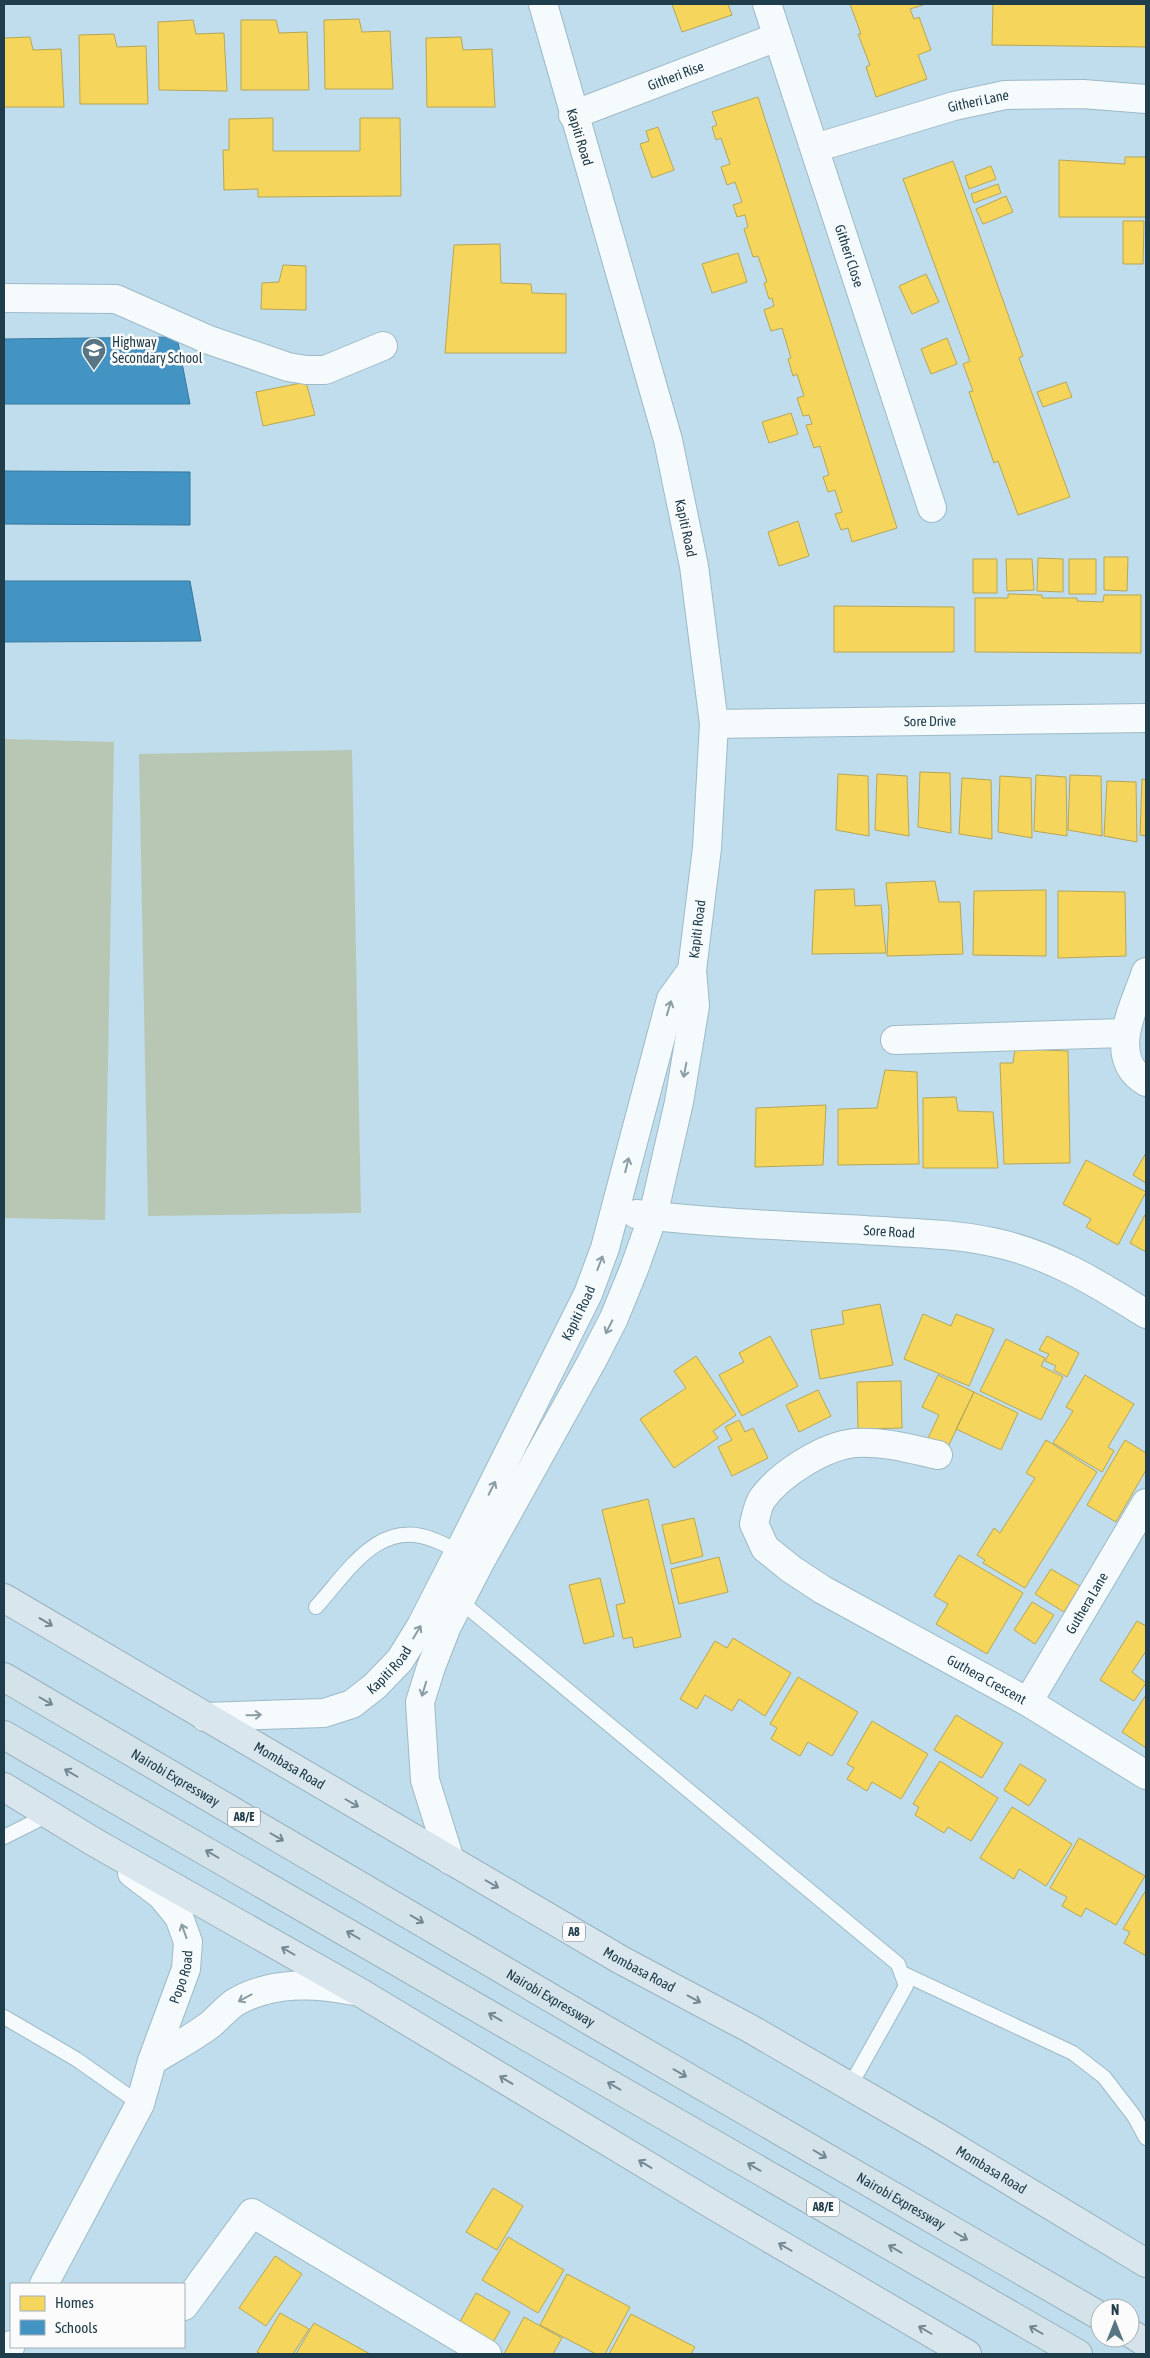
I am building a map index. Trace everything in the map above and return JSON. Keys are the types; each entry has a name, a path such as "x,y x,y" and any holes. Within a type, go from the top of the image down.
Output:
{"highway":[{"name":"Mombasa Road","path":"4,1598 621,1960 749,2028 850,2086 1146,2263"},
{"name":"Nairobi Expressway","path":"4,1677 584,2017 1090,2310"},
{"name":"A8/E","path":"4,1735 1078,2354"},
{"path":"4,1787 94,1842 361,1993 967,2354"}],"street":[{"name":"Kapiti Road","path":"205,1717 324,1713 352,1704 375,1686 400,1660 420,1626 469,1558 588,1294 605,1248 671,999 692,970 707,848 714,724 694,566 668,440 573,115 543,4"},
{"name":"Githeri Close","path":"767,4 932,508"},
{"name":"Githeri Rise","path":"573,115 778,37"},
{"name":"Githeri Lane","path":"815,148 954,106 1004,95 1083,94 1146,99"},
{"path":"4,298 116,300 209,340 288,367 306,370 325,370 383,346"},
{"name":"Sore Drive","path":"714,724 1146,718"},
{"path":"450,1860 425,1780 420,1702 431,1667 460,1601 469,1558 610,1326 634,1269 653,1216 679,1102 695,1006 692,970"},
{"path":"1146,972 1125,1033 1125,1050 1130,1065 1141,1079 1146,1082"},
{"path":"895,1040 1125,1033"},
{"name":"Sore Road","path":"615,1212 757,1225 933,1234 992,1242 1039,1256 1106,1289 1146,1314"},
{"name":"Guthera Crescent","path":"938,1455 895,1445 854,1443 813,1456 782,1477 761,1500 754,1524 765,1548 791,1569 823,1590 1028,1702 1146,1775"},
{"name":"Guthera Lane","path":"1028,1702 1146,1503"},
{"name":"Popo Road","path":"45,2283 140,2104 152,2060 186,1969 188,1942 179,1917 161,1895 94,1842"},
{"path":"152,2060 210,2024 233,2004 256,1992 288,1986 322,1985 361,1993"},
{"path":"185,2305 252,2213 487,2354"}],"lane":[{"path":"316,1607 372,1545 385,1538 402,1535 421,1536 434,1540 469,1558"},
{"path":"460,1601 898,1964 904,1974 906,1986 850,2086"},
{"path":"4,1837 50,1814"},
{"path":"904,1974 1073,2053 1104,2077 1134,2116 1146,2138"},
{"path":"4,2018 76,2059 140,2104"}],"green space":[{"path":"4,739 114,742 105,1220 4,1218"},
{"path":"352,750 361,1213 148,1216 139,754"}],"building: Homes":[{"path":"672,4 728,4 732,15 682,32"},
{"path":"850,4 926,4 910,9 914,19 919,17 931,50 918,55 927,79 876,97 866,67 870,65 858,34 861,34"},
{"path":"993,4 1146,4 1146,47 992,45"},
{"path":"359,19 362,32 390,31 393,89 325,89 324,20"},
{"path":"193,20 196,34 224,33 227,91 159,90 158,22"},
{"path":"241,20 276,20 279,33 307,32 309,90 241,90"},
{"path":"114,34 117,47 146,46 148,104 80,104 79,35"},
{"path":"30,37 33,50 61,49 64,107 4,107 4,38"},
{"path":"461,37 463,50 492,49 495,107 427,107 426,38"},
{"path":"758,97 897,528 852,542 848,528 841,530 835,514 842,512 835,490 828,492 823,477 829,475 820,446 814,448 806,425 812,424 809,415 803,416 797,398 804,396 797,374 793,376 788,359 791,358 782,328 771,331 764,310 774,306 772,298 769,299 764,283 767,282 758,256 753,257 744,229 748,227 745,215 737,217 733,205 742,202 735,182 727,185 721,167 730,164 721,138 716,140 712,127 717,125 712,112"},
{"path":"273,118 273,151 360,151 360,118 400,118 401,196 258,197 258,189 224,190 223,150 229,150 229,119"},
{"path":"658,127 674,170 652,178 640,144 649,141 646,131"},
{"path":"1125,157 1146,157 1146,217 1059,217 1059,160 1125,164"},
{"path":"953,161 1023,356 1019,358 1070,497 1018,515 998,461 994,463 969,392 973,391 963,364 970,361 903,179"},
{"path":"991,166 996,179 969,189 965,176"},
{"path":"998,184 1001,193 974,203 971,194"},
{"path":"1006,196 1013,212 983,224 976,209"},
{"path":"1123,221 1144,221 1143,264 1123,264"},
{"path":"500,244 501,283 531,284 532,293 566,294 566,353 445,353 454,245"},
{"path":"738,253 747,282 712,293 702,264"},
{"path":"283,265 306,266 306,310 261,309 262,283 279,282"},
{"path":"926,274 939,302 912,314 899,286"},
{"path":"947,338 957,364 931,374 921,349"},
{"path":"306,382 315,415 263,426 256,392"},
{"path":"1066,382 1072,397 1043,407 1037,392"},
{"path":"791,413 798,434 769,443 762,422"},
{"path":"798,521 809,556 779,566 768,532"},
{"path":"1104,557 1128,557 1127,591 1104,590"},
{"path":"1038,558 1063,559 1063,592 1037,591"},
{"path":"973,559 997,559 997,593 973,593"},
{"path":"1006,559 1032,559 1034,590 1007,591"},
{"path":"1069,559 1096,559 1096,594 1069,594"},
{"path":"1008,594 1042,595 1042,598 1077,598 1077,601 1103,602 1104,595 1141,595 1141,653 975,652 975,598 1008,598"},
{"path":"834,606 954,607 954,652 834,652"},
{"path":"920,772 950,773 951,833 918,827"},
{"path":"838,774 868,776 869,836 836,830"},
{"path":"877,774 907,776 909,836 875,830"},
{"path":"1036,775 1066,777 1067,836 1034,831"},
{"path":"1070,775 1101,776 1102,836 1068,830"},
{"path":"1000,776 1031,778 1032,838 998,832"},
{"path":"962,778 991,780 992,839 959,834"},
{"path":"1142,779 1146,780 1146,836 1140,835"},
{"path":"1107,781 1136,782 1137,842 1104,836"},
{"path":"935,881 939,902 960,902 963,954 887,956 889,911 886,883"},
{"path":"854,889 855,906 881,905 886,953 812,954 815,890"},
{"path":"1046,890 1046,956 973,955 974,891"},
{"path":"1058,891 1125,892 1126,956 1058,958"},
{"path":"1015,1049 1068,1051 1070,1163 1004,1164 1000,1063 1013,1063"},
{"path":"885,1070 917,1072 919,1164 838,1165 838,1109 877,1108"},
{"path":"956,1097 958,1111 993,1112 998,1168 923,1168 923,1098"},
{"path":"826,1105 823,1165 755,1167 756,1108"},
{"path":"1146,1153 1146,1183 1133,1175"},
{"path":"1086,1160 1146,1192 1118,1245 1086,1227 1091,1219 1063,1204"},
{"path":"1146,1213 1146,1252 1130,1243"},
{"path":"880,1304 893,1365 820,1379 811,1330 844,1324 842,1311"},
{"path":"923,1314 951,1326 956,1314 994,1329 969,1386 904,1359"},
{"path":"770,1336 798,1386 742,1416 719,1375 744,1362 739,1353"},
{"path":"1047,1336 1079,1353 1067,1377 1054,1370 1056,1366 1045,1361 1049,1354 1039,1350"},
{"path":"1006,1339 1045,1358 1041,1366 1063,1377 1041,1420 980,1391"},
{"path":"696,1356 736,1415 713,1431 718,1438 674,1468 640,1419 686,1388 674,1371"},
{"path":"938,1375 974,1392 948,1447 928,1438 939,1415 922,1407"},
{"path":"1085,1375 1134,1404 1108,1447 1114,1451 1102,1472 1053,1443 1073,1411 1066,1407"},
{"path":"901,1381 902,1428 858,1429 857,1382"},
{"path":"818,1390 831,1416 799,1432 786,1405"},
{"path":"974,1392 1018,1413 1001,1450 956,1429"},
{"path":"739,1420 745,1432 753,1428 768,1458 732,1476 718,1447 732,1440 725,1427"},
{"path":"1046,1440 1097,1472 1025,1588 983,1563 985,1560 977,1555 994,1528 1000,1533 1035,1478 1026,1473"},
{"path":"1125,1440 1146,1453 1146,1470 1116,1522 1087,1505"},
{"path":"648,1499 681,1637 634,1648 632,1637 623,1639 616,1605 625,1603 602,1510"},
{"path":"694,1518 703,1556 671,1564 662,1525"},
{"path":"959,1555 1023,1593 987,1654 936,1624 948,1604 934,1596"},
{"path":"719,1557 728,1592 679,1604 671,1569"},
{"path":"1051,1569 1080,1586 1064,1612 1035,1594"},
{"path":"600,1578 614,1636 584,1644 569,1585"},
{"path":"1032,1602 1054,1615 1035,1644 1014,1630"},
{"path":"1137,1621 1146,1626 1146,1651 1132,1672 1146,1683 1134,1701 1100,1680"},
{"path":"733,1638 791,1673 765,1716 739,1699 732,1711 705,1695 697,1709 680,1699 715,1641 727,1648"},
{"path":"798,1677 858,1712 832,1756 808,1742 800,1756 771,1739 777,1728 770,1724"},
{"path":"1146,1695 1146,1748 1122,1732"},
{"path":"956,1715 1003,1743 982,1778 934,1750"},
{"path":"872,1721 928,1754 901,1799 872,1782 867,1791 847,1779 854,1768 847,1764"},
{"path":"940,1761 998,1798 971,1841 948,1827 944,1833 915,1815 919,1807 913,1804"},
{"path":"1020,1764 1046,1780 1029,1806 1004,1790"},
{"path":"1012,1807 1072,1844 1046,1886 1019,1869 1014,1879 980,1858"},
{"path":"1079,1838 1145,1876 1116,1925 1086,1908 1081,1917 1062,1906 1067,1897 1050,1888"},
{"path":"1146,1890 1146,1956 1124,1943 1130,1932 1123,1929"},
{"path":"493,2188 523,2206 497,2250 466,2232"},
{"path":"508,2237 564,2270 538,2313 482,2280"},
{"path":"275,2256 302,2274 266,2326 239,2308"},
{"path":"567,2274 630,2307 605,2354 596,2354 540,2325"},
{"path":"476,2293 510,2312 491,2346 457,2327"},
{"path":"280,2313 309,2329 293,2354 261,2354 257,2352"},
{"path":"631,2314 695,2347 691,2354 609,2354"},
{"path":"524,2317 562,2338 553,2354 504,2354"},
{"path":"314,2323 370,2354 296,2354"}],"building: Schools":[{"name":"Highway Secondary School","path":"177,337 190,404 4,404 4,339"},
{"path":"4,471 190,472 190,525 4,524"},
{"path":"4,581 190,581 201,641 4,642"}],"place":[{"name":"Highway Secondary School","path":"94,371"}]}
